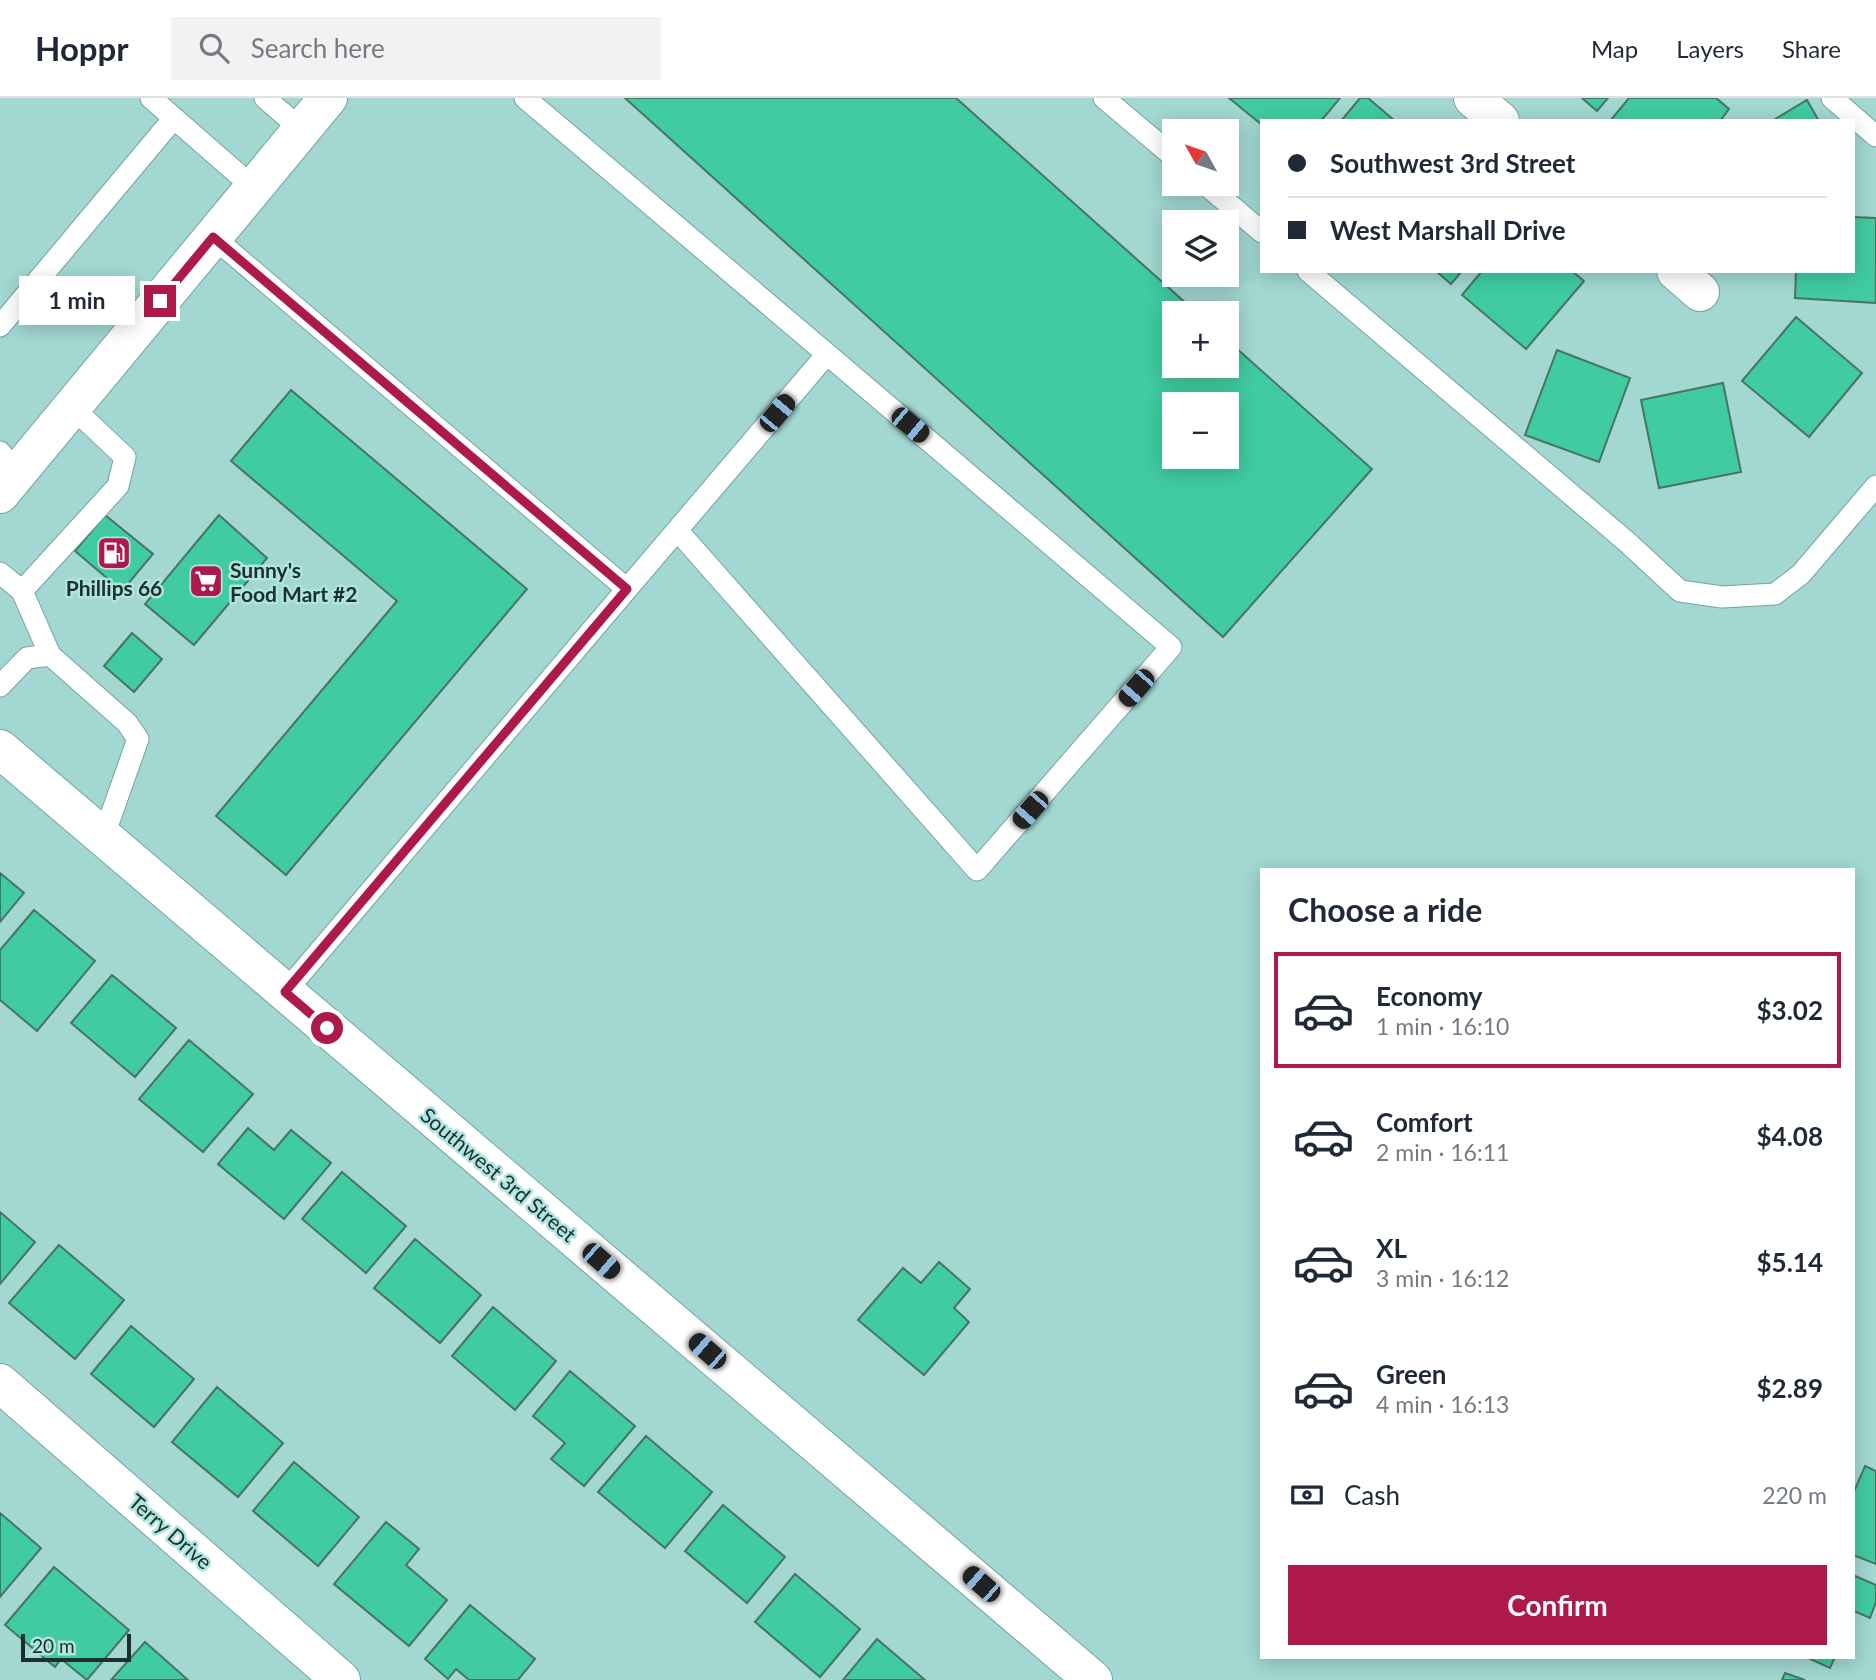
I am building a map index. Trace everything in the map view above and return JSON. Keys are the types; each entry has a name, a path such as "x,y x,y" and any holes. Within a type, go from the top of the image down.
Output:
{"street":[{"path":"6,473 72,407 328,98"},
{"path":"1474,98 1498,119"},
{"name":"Southwest 3rd Street","path":"0,750 1093,1680"},
{"name":"Terry Drive","path":"0,1383 341,1680"}],"lane":[{"path":"151,98 254,188"},
{"path":"265,98 302,130"},
{"path":"525,98 1171,647 977,870 677,530"},
{"path":"1104,98 1162,148"},
{"path":"1832,98 1876,136"},
{"path":"0,326 174,118"},
{"path":"1219,196 1260,230"},
{"path":"213,237 627,589"},
{"path":"1310,273 1627,542 1680,591 1722,597 1775,594 1801,574 1876,486"},
{"path":"285,992 827,354"},
{"path":"22,591 118,486 125,457 72,407"},
{"path":"0,573 22,591 50,655 127,723 138,739 103,838"},
{"path":"0,686 27,658 50,655"}],"building":[{"path":"625,98 956,98 1162,282 1162,287 1168,287 1184,301 1162,301 1162,378 1239,378 1239,351 1372,469 1223,637"},
{"path":"1229,98 1340,98 1323,119 1260,119 1260,123"},
{"path":"1360,98 1368,98 1393,119 1343,119"},
{"path":"1582,98 1608,98 1597,111"},
{"path":"1629,98 1716,98 1729,109 1722,119 1612,119"},
{"path":"1807,100 1818,119 1775,119"},
{"path":"1855,217 1876,218 1876,303 1795,298 1796,273 1855,273"},
{"path":"1438,273 1460,273 1451,284"},
{"path":"1480,273 1574,273 1584,281 1526,349 1462,295"},
{"path":"1796,317 1862,373 1809,437 1742,381"},
{"path":"1557,350 1630,378 1599,462 1525,435"},
{"path":"1723,383 1741,472 1659,488 1641,400"},
{"path":"291,390 527,589 286,875 216,816 397,601 231,461"},
{"name":"Phillips 66","path":"105,515 153,554 122,591 75,551"},
{"name":"Sunny's Food Mart #2","path":"219,515 267,558 194,645 145,604"},
{"path":"132,633 162,659 134,692 104,666"},
{"path":"0,873 24,893 0,922"},
{"path":"34,910 95,961 37,1031 0,1000 0,950"},
{"path":"112,975 176,1028 135,1077 71,1023"},
{"path":"189,1040 253,1094 203,1152 139,1099"},
{"path":"248,1128 274,1150 291,1130 331,1163 284,1219 218,1164"},
{"path":"342,1172 406,1226 366,1273 302,1219"},
{"path":"0,1212 35,1242 0,1284"},
{"path":"415,1239 481,1295 440,1343 374,1288"},
{"path":"59,1245 124,1300 75,1359 9,1303"},
{"path":"939,1262 970,1289 954,1308 969,1322 924,1375 858,1320 903,1268 921,1283"},
{"path":"493,1307 556,1361 515,1410 452,1356"},
{"path":"131,1326 194,1379 154,1427 91,1374"},
{"path":"570,1371 635,1426 584,1486 551,1459 565,1443 533,1416"},
{"path":"217,1387 283,1443 238,1497 172,1442"},
{"path":"646,1436 712,1492 665,1548 598,1492"},
{"path":"294,1462 359,1517 318,1566 253,1511"},
{"path":"1865,1466 1876,1471 1876,1564 1855,1556 1855,1489"},
{"path":"723,1505 785,1557 747,1603 685,1551"},
{"path":"0,1513 41,1548 0,1597"},
{"path":"386,1522 419,1549 406,1565 447,1600 409,1646 334,1584"},
{"path":"54,1567 129,1630 87,1680 61,1659 55,1667 5,1625"},
{"path":"795,1574 860,1629 820,1677 755,1622"},
{"path":"1855,1576 1876,1585 1876,1602 1870,1618 1855,1611"},
{"path":"470,1605 535,1659 518,1680 469,1680 456,1669 448,1679 425,1659"},
{"path":"877,1639 925,1680 843,1680"},
{"path":"145,1642 188,1680 111,1680"},
{"path":"1810,1659 1834,1659 1830,1668"},
{"path":"1785,1673 1805,1680 1782,1680"}],"place":[{"name":"Phillips 66","path":"114,553"},
{"name":"Sunny's Food Mart #2","path":"206,581"}],"route":[{"path":"160,301 213,237 627,589 285,992 327,1028"}]}
